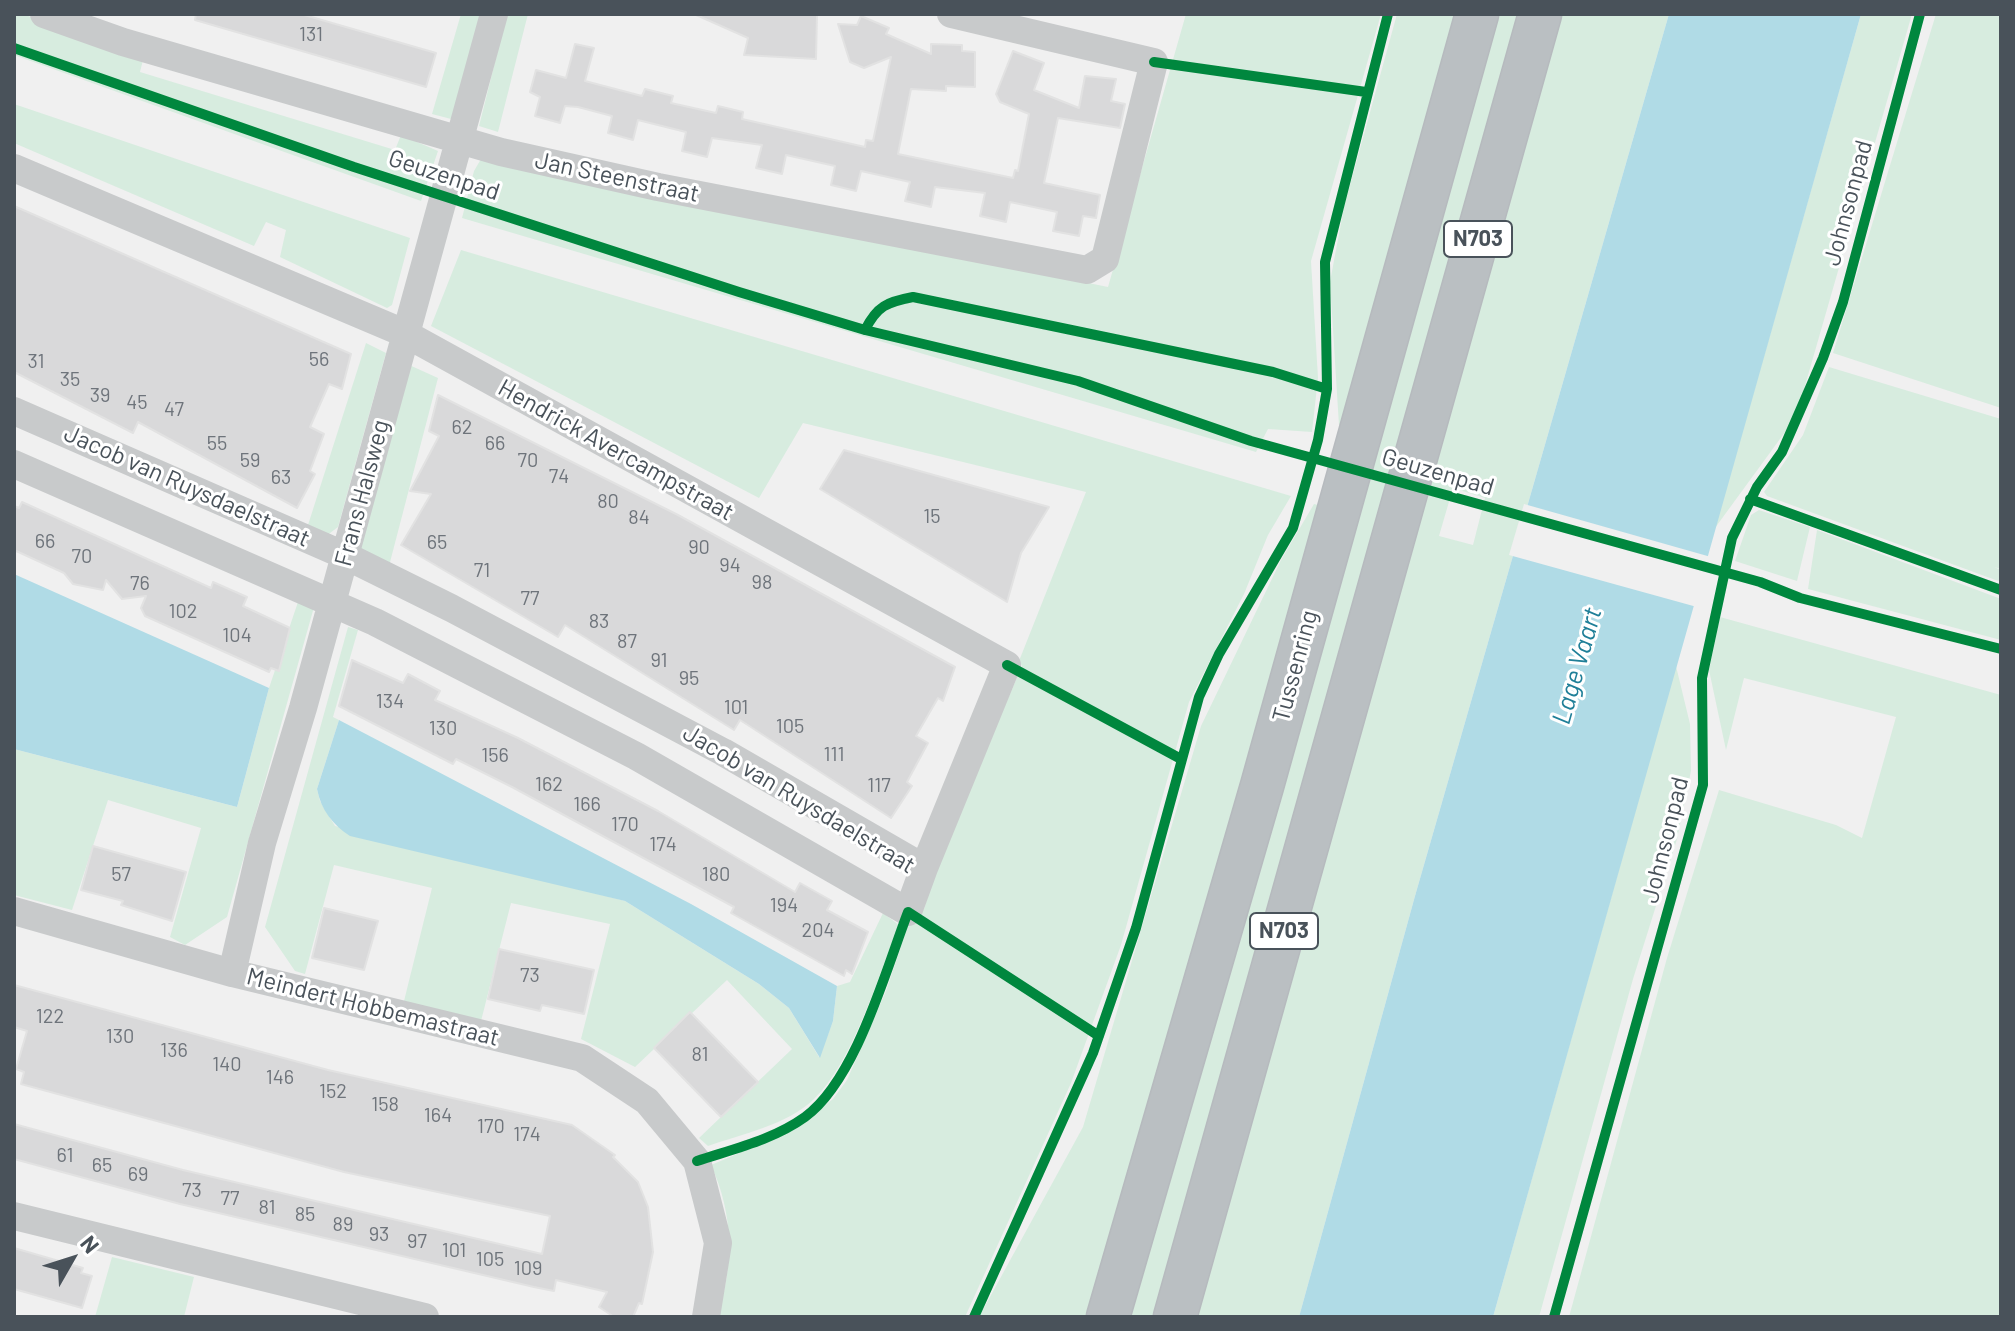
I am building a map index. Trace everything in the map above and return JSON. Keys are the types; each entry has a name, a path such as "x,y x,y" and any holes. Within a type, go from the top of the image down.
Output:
{"highway":[{"name":"Tussenring","path":"1108,1317 1262,786 1477,14"},
{"name":"N703","path":"1175,1317 1540,14"}],"street":[{"name":"Jan Steenstraat","path":"44,14 123,42 460,142 658,187 1087,270 1105,259 1154,62 951,14"},
{"name":"Frans Halsweg","path":"232,973 262,843 346,556 404,333 494,14"},
{"name":"Hendrick Avercampstraat","path":"14,168 404,333 1007,665 924,868"},
{"name":"Jacob van Ruysdaelstraat","path":"14,411 346,556 658,716 924,868 908,912 636,756 333,601 14,464"},
{"name":"Jacob van Ruysdaelstraat","path":"636,756 658,716"},
{"name":"Meindert Hobbemastraat","path":"14,911 232,973 582,1058 647,1101 697,1161 718,1243 706,1317"},
{"path":"14,1216 425,1317"}],"green space":[{"path":"14,14 23,14 143,60 140,72 395,150 401,135 438,151 421,201 14,55"},
{"path":"461,14 484,14 455,120 432,114"},
{"path":"507,14 528,14 498,132 479,126"},
{"path":"1186,14 1381,14 1311,261 1318,378 1312,432 1268,429 1256,452 462,218 474,171 481,159 1108,287"},
{"path":"1397,14 1460,14 1340,441 1330,282 1344,207"},
{"path":"1497,14 1528,14 1158,1317 1128,1317"},
{"path":"1560,14 1669,14 1415,896 1299,1317 1190,1317","holes":["1453,488 1485,498 1473,545 1439,536"]},
{"path":"1861,14 1912,14 1796,417 1715,528"},
{"path":"1936,14 2001,14 2001,408 1833,353"},
{"path":"14,104 410,238 392,305 387,308 280,257 286,230 266,222 254,246 14,143"},
{"path":"461,250 1291,496 1268,535 1244,594 1189,702 1121,945 1071,1083 965,1317 717,1317 729,1260 729,1241 724,1203 711,1165 792,1131 833,1099 847,1080 886,991 909,923 924,909 939,859 1022,666 1019,661 1086,492 803,423 759,498 431,326"},
{"path":"366,343 386,353 338,527 326,536 308,525"},
{"path":"407,364 438,378 389,566 360,551"},
{"path":"1829,367 2001,419 2001,569 1994,567 2001,570 2001,582 1767,496 1764,492 1803,435"},
{"path":"1314,504 1322,506 1097,1317 979,1317 1083,1127 1201,726 1281,560"},
{"path":"1759,510 1810,527 1797,581 1735,561 1751,515"},
{"path":"1817,530 2001,599 2001,640 1808,589"},
{"path":"299,599 314,607 227,917 185,945 170,937 201,828 108,800 72,910 14,895 14,749 237,807 269,688"},
{"path":"1720,617 2001,695 2001,1317 1569,1317 1667,958 1719,790 1836,825 1862,838 1896,717 1744,678 1726,750 1709,670"},
{"path":"348,627 358,630 333,717 339,720 317,789 320,801 335,826 625,901 759,984 789,1008 819,1057 833,1021 837,986 850,982 883,913 899,925 852,1041 828,1083 814,1099 791,1116 749,1133 708,1146 699,1138 792,1049 727,980 635,1067 581,1039 610,924 511,903 481,1021 404,1001 432,888 334,865 305,974 295,971 265,927"},
{"path":"1676,666 1690,724 1691,771 1677,839 1633,979 1539,1317 1493,1317"},
{"path":"112,1257 194,1277 184,1317 95,1317"}],"water":[{"name":"Lage Vaart","path":"1669,14 1861,14 1493,1317 1299,1317 1415,896"},
{"path":"14,574 269,688 237,807 14,749"},
{"path":"339,720 691,904 837,986 833,1021 820,1058 789,1008 759,984 625,901 350,836 329,816 321,804 317,789"}],"pier":[{"path":"1524,504 1711,557 1697,607 1509,555"}],"building":[{"path":"196,14 301,14 436,53 426,87 195,20"},
{"path":"694,14 817,14 816,59 744,55 748,38"},
{"path":"861,16 889,28 886,34 931,54 931,44 962,45 962,51 975,52 975,87 946,86 946,91 911,89 898,154 1013,178 1015,170 1018,171 1029,114 1000,102 996,94 1013,51 1044,63 1034,90 1079,108 1085,76 1116,79 1111,101 1125,104 1120,128 1058,118 1044,183 1100,195 1096,218 1083,216 1079,236 1053,231 1057,212 1010,202 1006,222 980,216 985,193 935,187 931,207 905,201 910,182 861,171 856,191 831,185 835,166 786,155 782,174 756,168 762,145 712,138 707,157 682,151 686,132 638,120 633,140 608,133 612,116 578,107 565,106 560,123 535,116 540,97 530,92 536,70 566,78 575,44 594,48 585,81 642,96 645,89 673,96 671,103 716,113 718,106 743,112 742,119 865,147 866,140 873,141 891,57 864,68 850,62 838,24 857,25"},
{"path":"14,206 351,354 342,389 329,384 310,427 324,434 310,471 315,474 297,508 138,422 133,433 14,372"},
{"path":"438,395 678,515 955,667 943,701 938,698 916,736 928,743 907,782 912,786 891,818 740,720 734,730 565,625 558,637 401,545 431,494 410,491 439,436 429,431"},
{"path":"844,450 1049,507 1021,553 1007,602 820,489"},
{"path":"22,502 211,588 213,582 247,597 243,606 290,628 279,671 271,668 269,672 145,616 141,608 146,596 122,599 106,580 103,590 73,584 64,573 14,550 14,506 19,508"},
{"path":"352,660 403,683 408,674 440,691 435,700 518,738 658,811 795,892 800,883 832,901 827,910 868,932 852,974 846,970 844,976 731,913 734,907 512,787 456,759 453,764 339,706"},
{"path":"93,846 186,872 172,921 121,905 123,901 81,890"},
{"path":"324,908 378,921 364,970 312,958"},
{"path":"499,949 594,970 584,1014 542,1005 540,1011 488,999"},
{"path":"14,985 328,1070 572,1125 615,1155 613,1157 638,1182 648,1207 653,1252 642,1304 639,1303 633,1317 614,1317 599,1307 607,1292 556,1280 554,1291 534,1287 180,1204 14,1159 14,1124 183,1170 542,1254 550,1216 344,1172 21,1084 24,1072 16,1069 27,1031 14,1027"},
{"path":"690,1012 758,1082 721,1117 654,1048"},
{"path":"14,1248 83,1268 81,1273 92,1276 82,1308 14,1289"}],"cycle path":[{"path":"974,1317 1093,1053 1136,928 1199,697 1219,654 1293,528 1318,440 1327,389 1325,262 1388,14"},
{"name":"Johnsonpad","path":"1554,1317 1703,785 1702,678 1732,538 1757,487 1782,452 1823,358 1843,302 1920,14"},
{"name":"Geuzenpad","path":"14,48 354,167 739,292 865,330 1078,381 1251,441 1760,582 1800,598 2001,649"},
{"path":"1154,62 1366,92"},
{"path":"865,330 884,306 913,297 1273,372 1327,389"},
{"path":"1750,499 2001,590"},
{"path":"1007,665 1181,759"},
{"path":"697,1161 780,1132 805,1117 823,1100 854,1052 908,912 1099,1036"}]}
